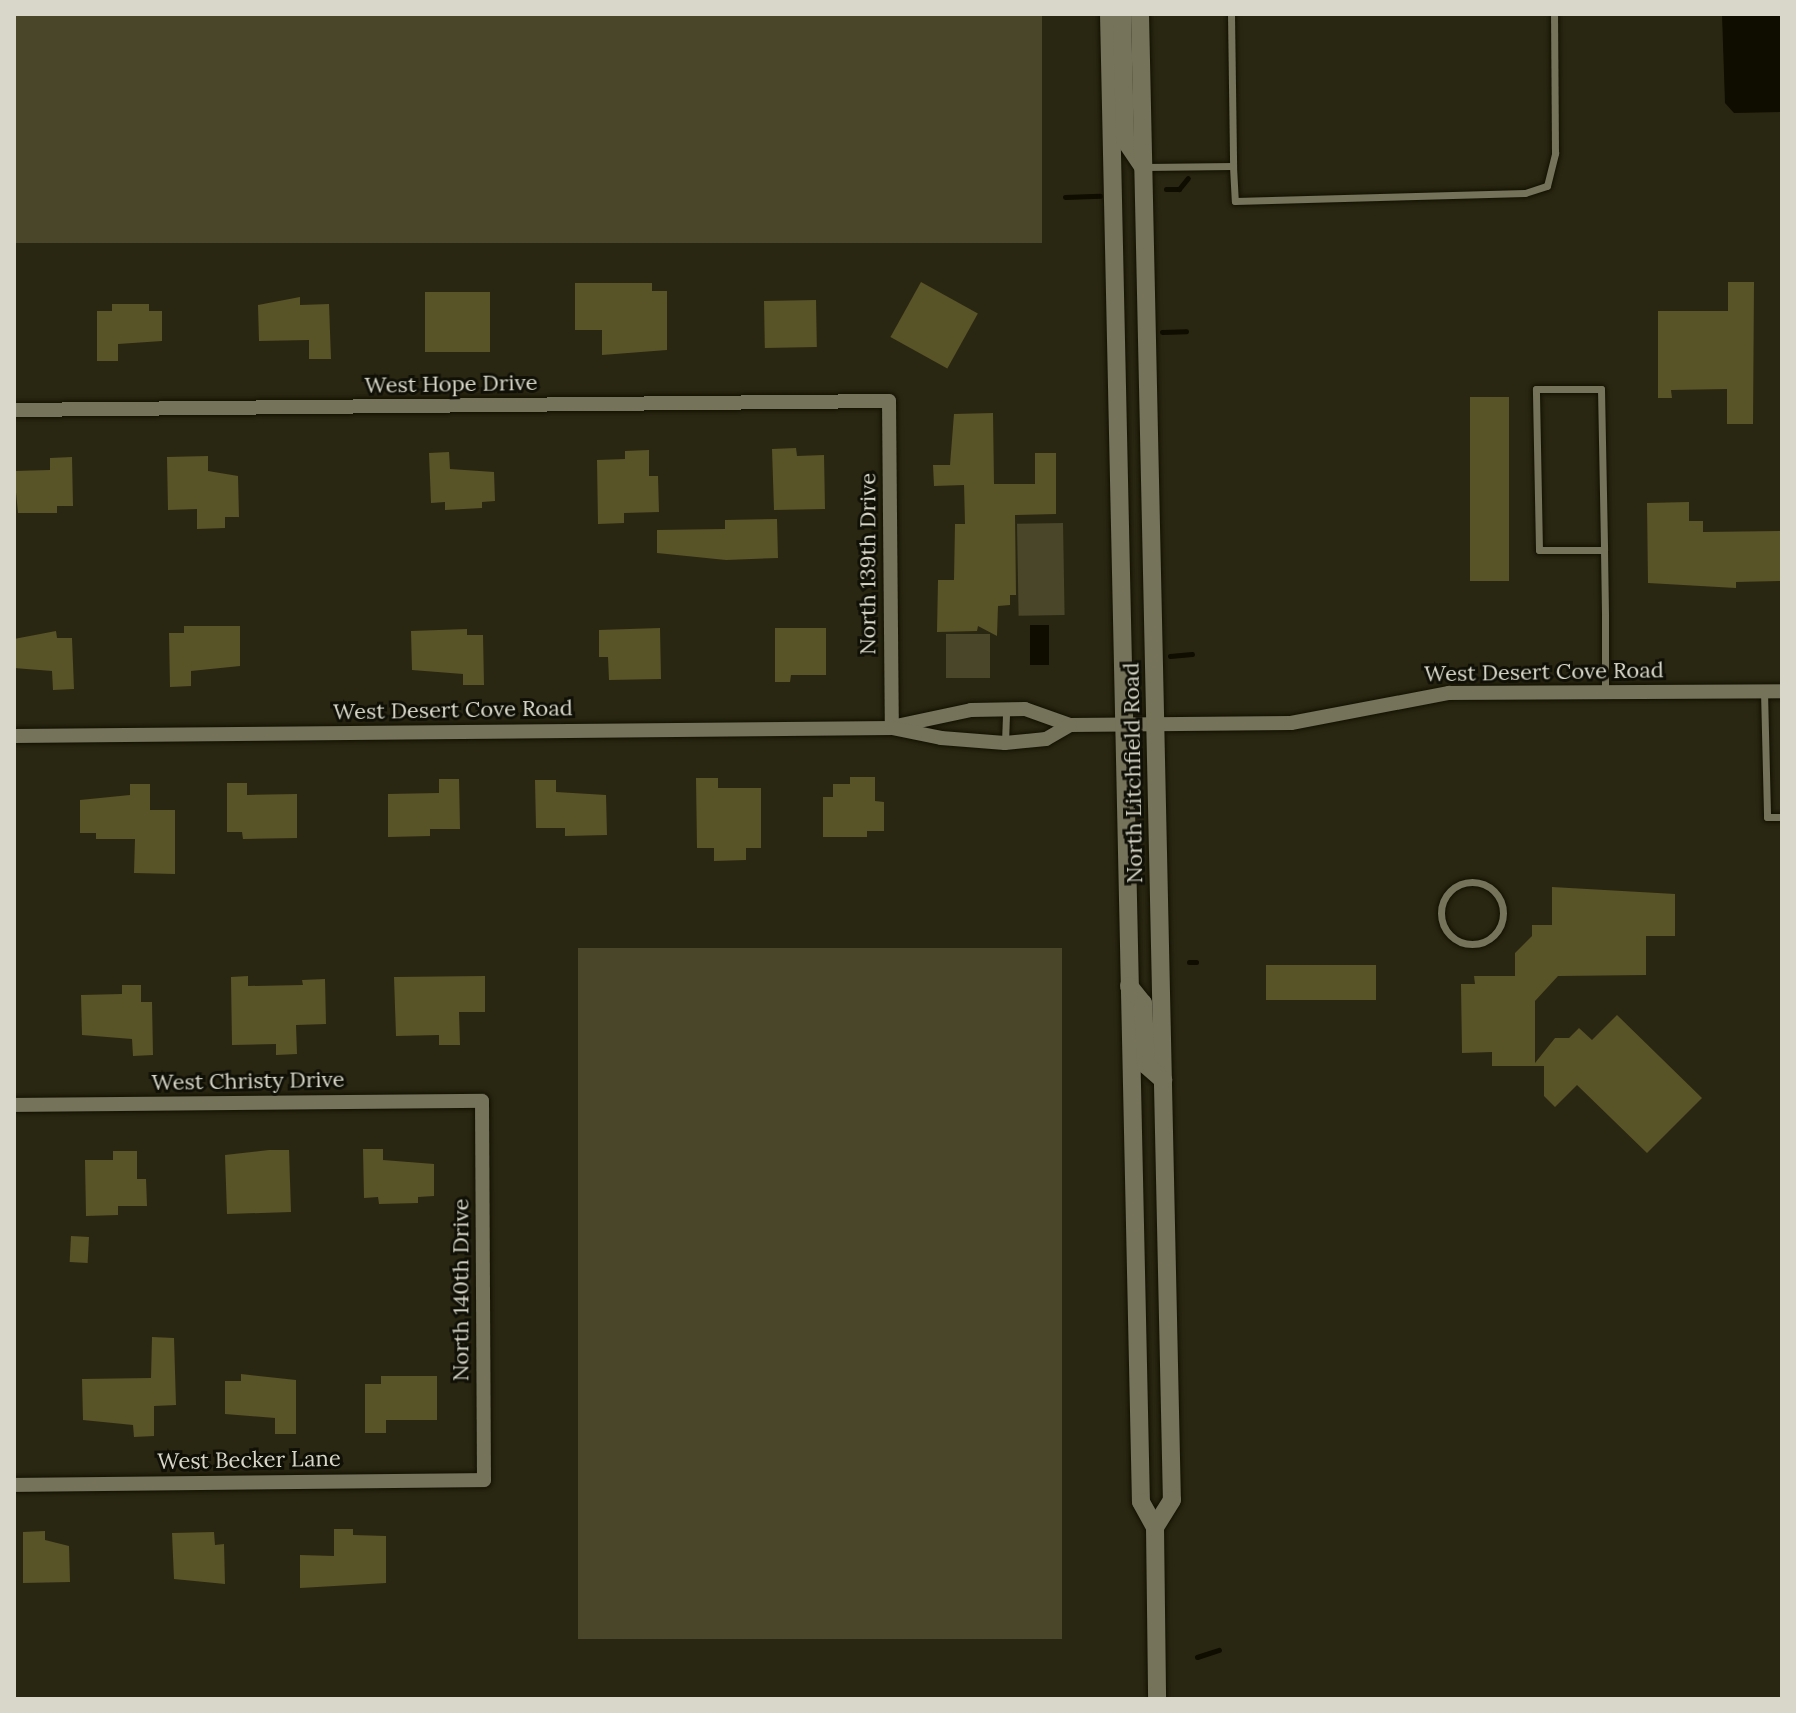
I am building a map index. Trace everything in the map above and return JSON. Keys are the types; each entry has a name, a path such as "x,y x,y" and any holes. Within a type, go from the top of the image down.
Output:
{"main road":[{"name":"North Litchfield Road","path":"1109,14 1141,1502 1155,1527 1157,1699"},
{"path":"1122,14 1125,140 1143,167"},
{"name":"North Litchfield Road","path":"1140,14 1172,1500 1155,1527"},
{"path":"1129,986 1143,1003 1146,1065 1163,1080"}],"street":[{"name":"West Hope Drive","path":"14,410 889,401"},
{"name":"North 139th Drive","path":"889,401 892,728"},
{"name":"West Desert Cove Road","path":"14,736 892,728 955,740 1005,743 1046,739 1070,725 1305,721 1431,694 1782,691"},
{"name":"West Desert Cove Road","path":"892,728 943,715 1006,710 1050,714 1070,725"},
{"name":"West Christy Drive","path":"14,1105 482,1101"},
{"name":"North 140th Drive","path":"482,1101 484,1480"},
{"name":"West Becker Lane","path":"14,1485 484,1480"}],"lane":[{"path":"1231,14 1235,201 1525,193 1547,186 1555,153 1554,14"},
{"path":"1143,167 1233,166"},
{"path":"1604,550 1539,550 1536,389 1601,389 1604,550 1605,692"},
{"path":"1764,691 1767,817 1782,817"},
{"path":"1005,743 1006,710"},
{"path":"1459,884 1489,887 1502,902 1498,932 1481,943 1460,942 1444,928 1444,898 1459,884"}],"shaded area":[{"path":"14,14 1042,14 1042,243 14,243"},
{"path":"1722,14 1782,14 1782,112 1734,113 1725,103"},
{"path":"1063,523 1065,615 1019,616 1017,524"},
{"path":"1030,625 1049,625 1049,665 1030,665"},
{"path":"946,634 990,634 990,678 946,678"},
{"path":"578,948 1062,948 1062,1639 578,1639"}],"building":[{"path":"921,282 978,314 947,369 890,337"},
{"path":"1728,282 1754,282 1753,424 1727,424 1727,389 1671,390 1672,398 1658,398 1658,311 1728,311"},
{"path":"575,283 652,283 652,291 667,291 667,350 602,355 602,330 575,330"},
{"path":"425,292 490,292 490,352 425,352"},
{"path":"300,297 300,305 329,304 331,359 309,359 309,340 259,341 258,305"},
{"path":"816,300 817,347 765,348 764,301"},
{"path":"112,304 149,304 149,311 162,311 162,341 118,344 118,361 97,361 97,311 112,311"},
{"path":"1470,397 1509,397 1509,581 1470,581"},
{"path":"993,413 994,484 1035,484 1035,453 1056,453 1056,514 1015,515 1016,595 1010,595 1010,605 998,606 997,636 978,626 977,631 937,632 938,580 954,580 955,524 965,524 964,485 934,486 933,465 950,465 954,414"},
{"path":"796,448 797,456 824,455 825,509 774,510 772,449"},
{"path":"649,450 649,476 658,476 659,512 624,513 624,523 598,524 597,460 625,459 625,451"},
{"path":"449,452 450,469 494,472 495,501 482,502 482,508 445,510 445,502 431,503 429,453"},
{"path":"208,456 208,471 238,476 239,517 225,517 225,528 197,529 197,509 168,510 167,457"},
{"path":"72,457 73,506 57,506 57,513 18,513 14,471 50,470 50,458"},
{"path":"1689,502 1689,521 1703,521 1703,532 1782,531 1782,581 1736,582 1736,588 1648,583 1647,503"},
{"path":"777,519 778,558 726,560 657,553 657,530 725,529 725,520"},
{"path":"184,626 240,626 240,666 191,671 191,686 170,687 169,633 184,633"},
{"path":"660,628 661,679 609,680 608,657 599,657 599,630"},
{"path":"775,628 826,628 826,675 791,675 790,682 775,682"},
{"path":"467,629 467,635 483,635 484,685 463,685 463,674 412,670 411,631"},
{"path":"56,631 57,638 72,638 74,689 53,690 52,671 14,668 14,639"},
{"path":"850,777 875,777 875,801 884,802 884,831 867,831 867,837 823,837 823,797 833,797 833,784 850,784"},
{"path":"696,778 718,778 718,788 761,788 761,848 746,848 746,860 714,861 714,848 697,848"},
{"path":"439,779 459,779 460,829 430,829 430,836 388,837 388,794 439,793"},
{"path":"535,780 556,780 556,792 606,795 607,835 565,836 565,828 536,828"},
{"path":"227,783 247,783 247,795 297,794 297,838 243,839 242,832 227,832"},
{"path":"130,784 150,784 150,810 175,810 175,874 134,873 135,839 96,839 96,833 80,833 80,800 130,795"},
{"path":"1552,887 1675,894 1675,936 1646,936 1646,975 1558,976 1535,1001 1535,1063 1555,1038 1569,1038 1579,1028 1592,1040 1617,1015 1702,1098 1647,1153 1577,1085 1555,1107 1544,1096 1544,1066 1492,1066 1492,1052 1462,1053 1461,984 1475,984 1474,976 1515,976 1515,953 1532,936 1532,925 1552,925"},
{"path":"1266,965 1376,965 1376,1000 1266,1000"},
{"path":"248,976 248,986 303,985 302,980 325,979 326,1024 296,1025 297,1054 276,1055 276,1044 232,1045 231,977"},
{"path":"485,976 485,1012 459,1012 460,1045 439,1045 439,1035 396,1036 394,977"},
{"path":"122,985 141,985 141,1002 152,1002 153,1055 133,1056 132,1039 82,1035 81,995 122,994"},
{"path":"363,1149 383,1149 383,1160 434,1164 434,1196 418,1197 418,1203 379,1204 378,1197 364,1198"},
{"path":"289,1150 291,1212 227,1214 225,1155"},
{"path":"113,1151 137,1151 137,1179 146,1179 147,1206 118,1206 118,1215 86,1216 85,1160 113,1160"},
{"path":"71,1236 89,1237 88,1263 70,1262"},
{"path":"152,1337 174,1338 176,1405 154,1406 154,1436 134,1437 133,1425 83,1420 82,1379 151,1378"},
{"path":"241,1374 296,1380 296,1434 275,1434 275,1418 225,1414 225,1381 241,1381"},
{"path":"381,1376 437,1376 437,1420 386,1420 386,1433 365,1433 365,1384 381,1384"},
{"path":"334,1529 353,1529 353,1535 386,1536 386,1583 300,1588 300,1555 334,1556"},
{"path":"45,1531 45,1540 69,1546 70,1582 23,1583 23,1532"},
{"path":"214,1532 215,1545 224,1544 225,1584 174,1579 172,1533"}],"waterway":[{"path":"1166,189 1179,189 1188,178"},
{"path":"1065,197 1100,196"},
{"path":"1162,332 1186,331"},
{"path":"1170,656 1192,654"},
{"path":"1189,962 1196,962"},
{"path":"1197,1657 1219,1650"}]}
